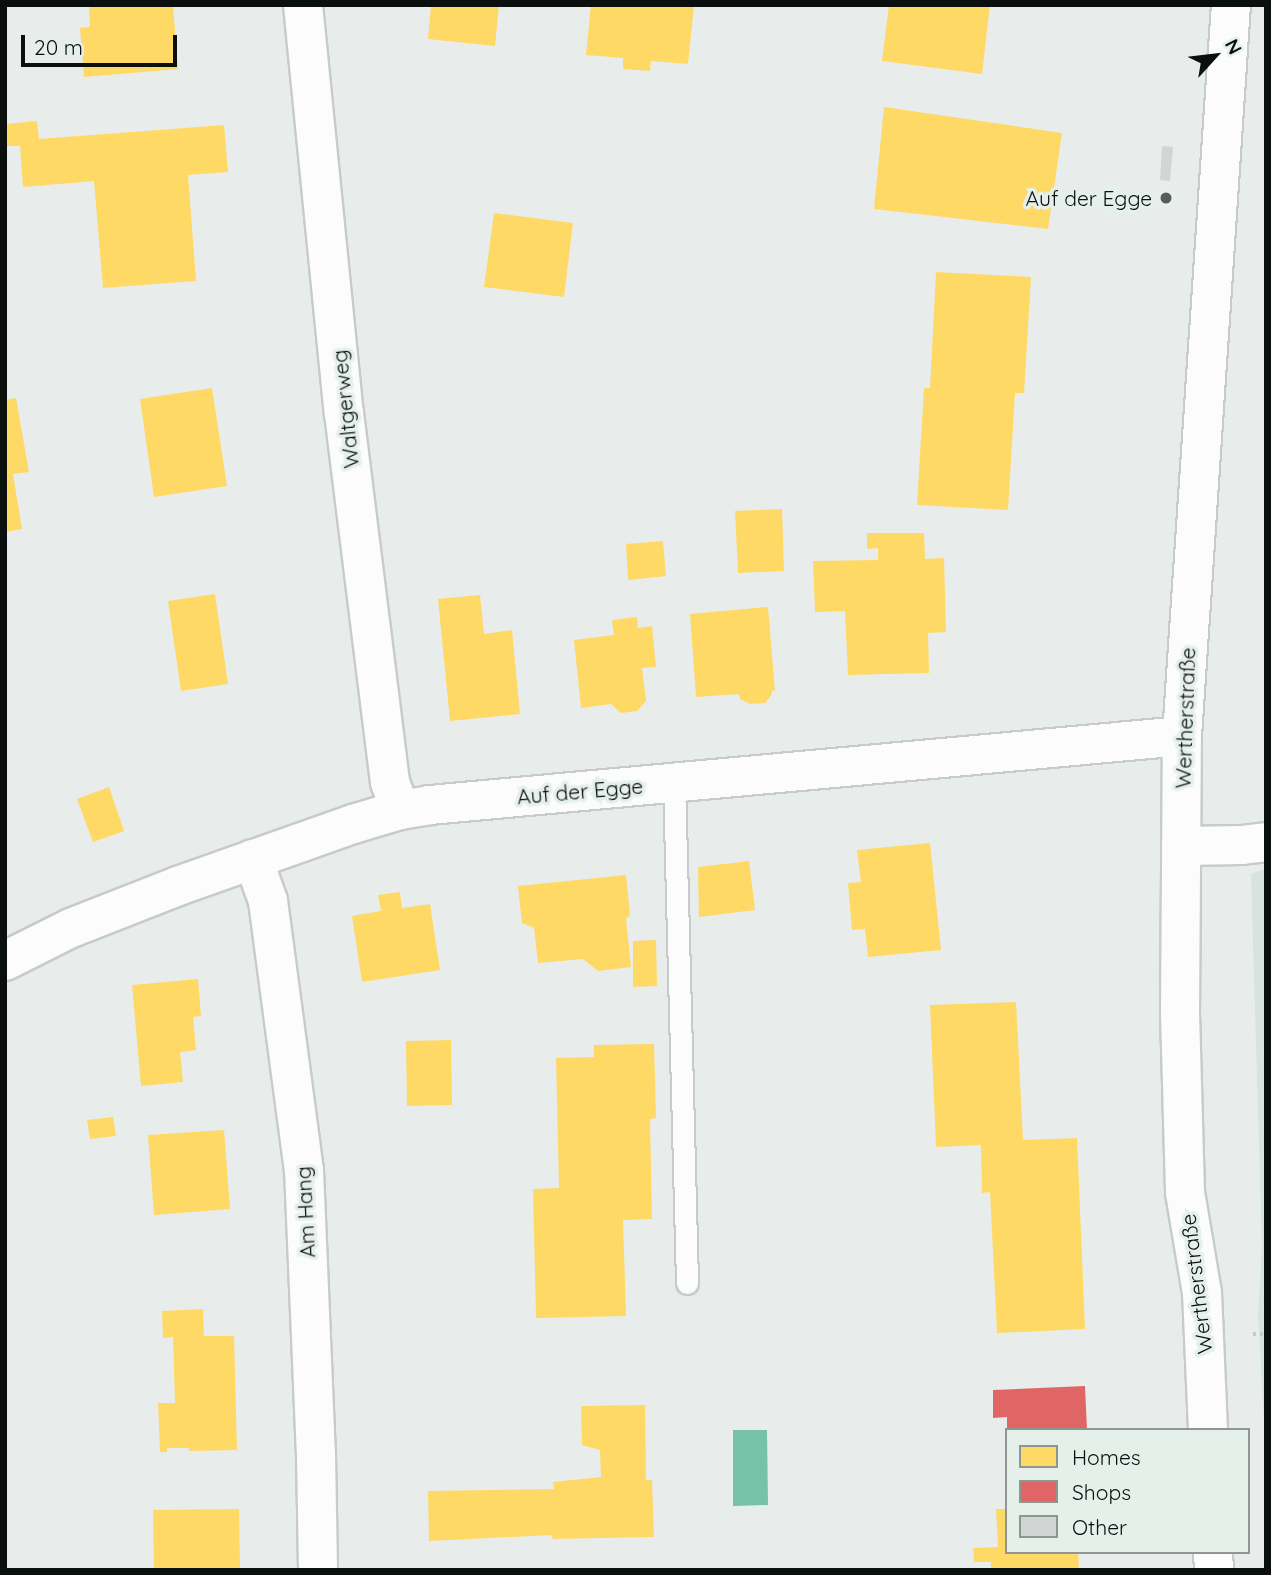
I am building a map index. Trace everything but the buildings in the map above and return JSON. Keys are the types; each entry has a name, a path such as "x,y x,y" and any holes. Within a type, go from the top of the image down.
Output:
{"street":[{"name":"Waltgerweg","path":"303,5 344,413 390,782 400,810"},
{"name":"Wertherstraße","path":"1208,1428 1202,1293 1185,1192 1180,1013 1182,736 1231,5"},
{"name":"Auf der Egge","path":"5,961 71,928 253,859 400,810 430,805 1182,736"},
{"path":"1181,846 1266,842"},
{"name":"Am Hang","path":"253,859 268,901 304,1170 318,1570"}],"lane":[{"path":"674,782 687,1283"}],"path":[{"path":"1253,1334 1266,1334"}],"shaded area":[{"path":"1266,869 1266,1459 1258,1314 1262,1247 1251,874"},
{"path":"733,1430 767,1430 768,1505 733,1506"}],"place":[{"name":"Auf der Egge","path":"1166,198"}]}
